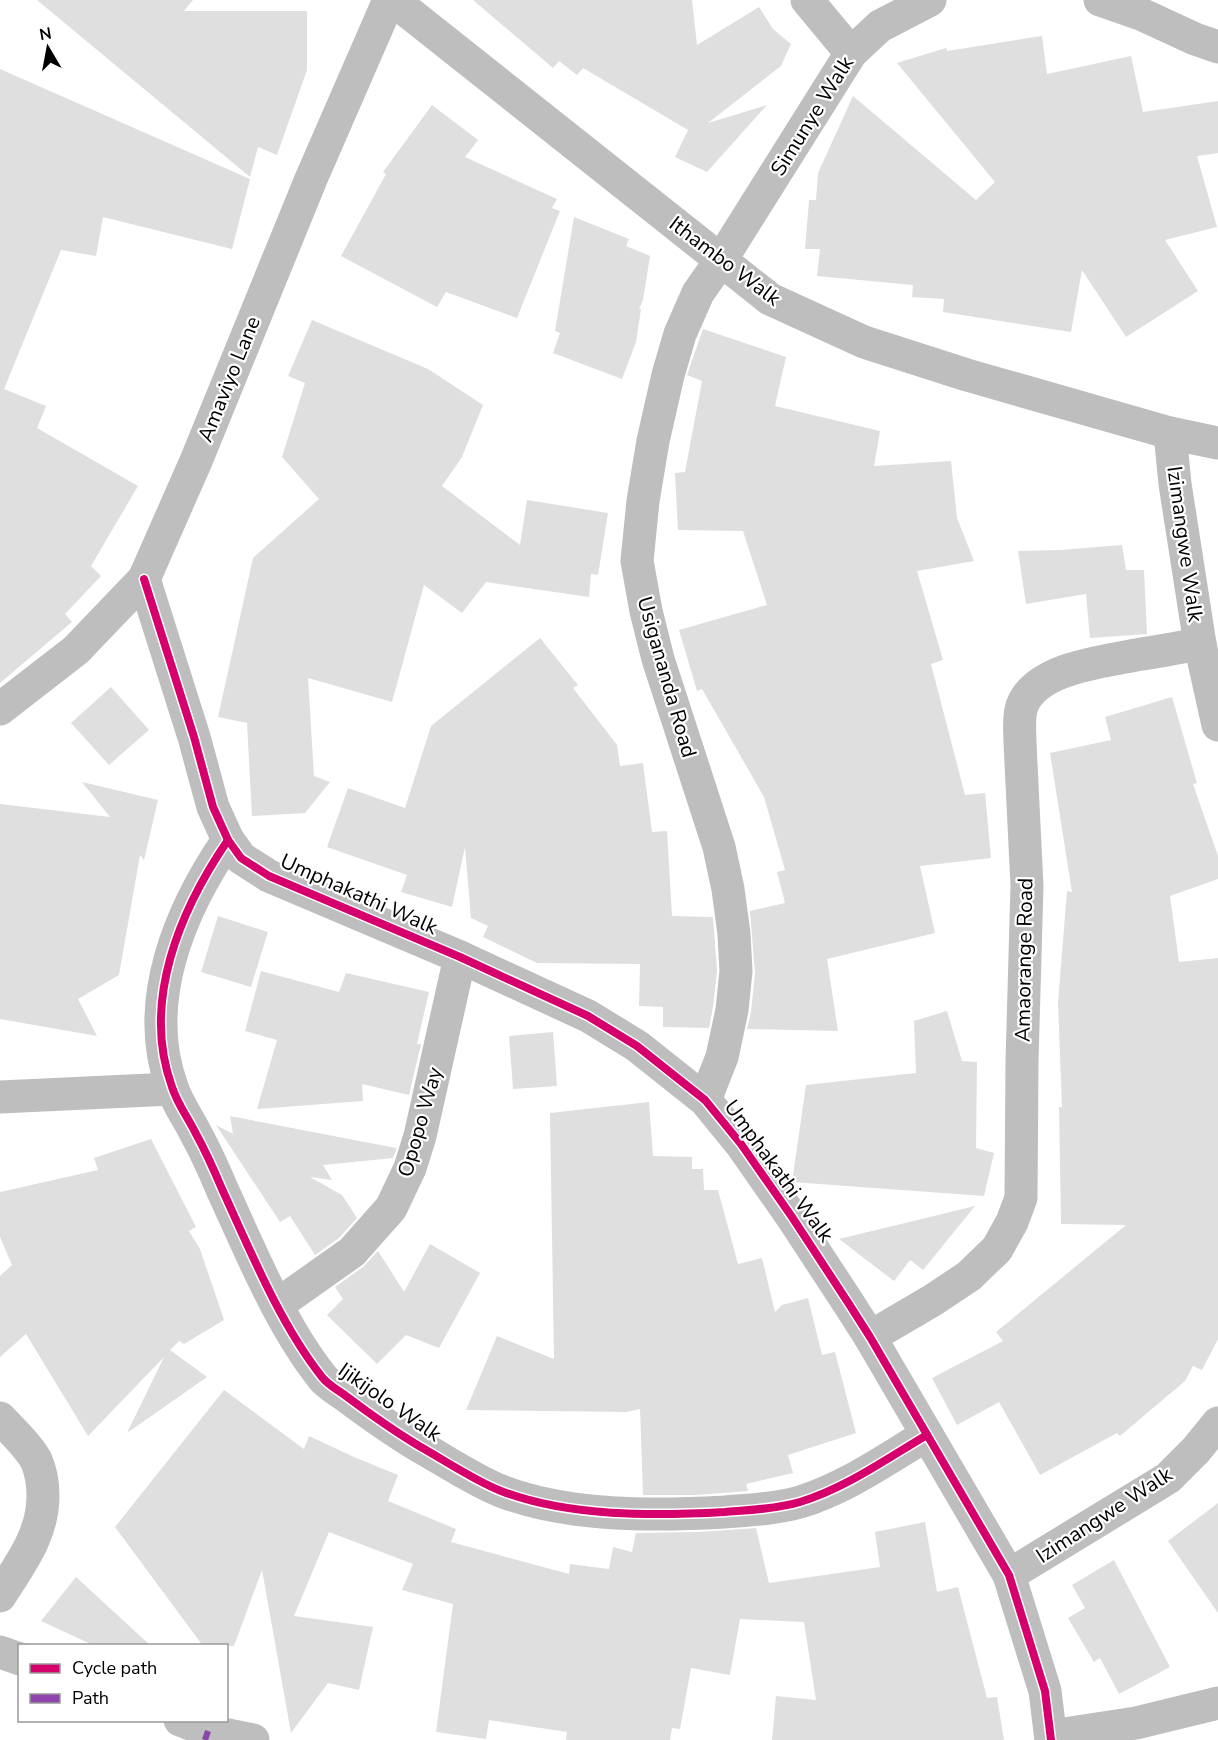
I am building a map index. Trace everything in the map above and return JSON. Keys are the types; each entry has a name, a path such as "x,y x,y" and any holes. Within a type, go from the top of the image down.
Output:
{"street":[{"name":"Ithambo Walk","path":"391,0 770,299 864,342 966,375 1170,433 1218,443"},
{"name":"Amaviyo Lane","path":"0,709 76,650 144,579 196,461 311,179 391,0"},
{"path":"807,0 851,53"},
{"name":"Simunye Walk","path":"722,260 851,53 880,26 930,0"},
{"path":"1100,0 1143,15 1218,47"},
{"name":"Usigananda Road","path":"705,1100 722,1057 732,1010 736,971 734,934 719,847 658,659 637,561 652,441 674,354 698,293 722,260"},
{"name":"Izimangwe Walk","path":"1170,433 1175,484 1200,644 1218,725"},
{"name":"Umphakathi Walk","path":"144,579 194,737 213,807 228,840 241,858 270,876 460,957 588,1016 637,1046 705,1100 741,1144 786,1208 870,1337 1009,1575 1045,1691 1051,1738"},
{"name":"Amaorange Road","path":"870,1337 969,1276 997,1249 1012,1222 1021,1197 1022,1061 1027,911 1020,743 1022,706 1030,692 1042,682 1066,670 1091,663 1200,644"},
{"name":"Ijikijolo Walk","path":"228,840 210,865 193,896 178,932 166,976 160,1014 163,1052 172,1089 202,1145 277,1305 324,1380 406,1438 501,1491 575,1510 623,1513 700,1513 753,1510 796,1503 828,1491 862,1474 927,1435"},
{"name":"Opopo Way","path":"277,1305 352,1252 391,1208 410,1168 420,1136 460,957"},
{"path":"0,1097 172,1089"},
{"path":"0,1418 24,1443 36,1461 43,1483 43,1504 39,1528 29,1550 0,1596"},
{"name":"Izimangwe Walk","path":"1009,1575 1168,1478 1196,1450 1218,1423"},
{"path":"0,1652 18,1658"},
{"path":"1051,1738 1136,1723 1218,1703"},
{"path":"185,1722 208,1731 253,1740"}],"building":[{"path":"37,0 193,0 184,11 307,11 307,70 277,155 258,147 250,177"},
{"path":"473,0 692,0 697,45 759,7 773,29 791,44 781,66 708,123 767,105 707,172 675,157 688,130 583,68 577,75 559,61 553,68"},
{"path":"1042,36 1047,74 1131,56 1143,112 1218,101 1218,153 1197,156 1217,227 1165,240 1198,291 1126,337 1082,270 1071,332 943,312 944,299 912,297 913,285 817,276 820,249 805,249 809,200 816,200 818,173 853,96 976,200 995,182 897,63 946,48 947,51"},
{"path":"0,69 250,179 232,249 103,217 96,256 61,250 4,389 46,406 37,428 138,486 91,566 101,576 65,614 72,622 0,683"},
{"path":"432,105 478,140 465,157 557,199 552,208 560,211 517,318 446,292 437,307 341,256 386,174 383,172"},
{"path":"574,217 629,239 626,246 650,256 643,300 639,309 641,309 636,342 622,379 553,353 560,333 555,331"},
{"path":"312,320 428,369 483,405 462,457 442,486 520,545 527,500 608,513 598,575 591,574 589,597 486,582 462,613 424,585 392,702 308,678 314,776 330,782 305,813 252,816 247,723 218,717 253,558 319,499 282,457 305,383 288,376"},
{"path":"703,329 786,357 775,406 880,431 874,466 951,461 957,518 974,561 917,571 943,660 931,664 965,795 985,793 991,858 920,866 935,933 827,959 838,1031 747,1029 755,973 750,911 785,903 777,872 785,870 764,797 702,689 697,691 679,630 767,605 743,531 678,530 675,473 685,472 702,381 687,375"},
{"path":"1122,545 1126,570 1144,570 1147,634 1090,638 1086,594 1026,604 1018,551"},
{"path":"540,638 578,685 573,688 617,745 620,766 643,763 652,832 667,831 672,916 713,917 717,971 709,1028 663,1027 663,1007 639,1006 640,964 537,963 483,937 488,926 471,918 465,847 452,907 401,892 407,875 327,847 348,788 405,808 431,726"},
{"path":"111,687 149,730 109,765 71,723"},
{"path":"1172,697 1197,783 1193,784 1218,856 1218,879 1170,896 1179,962 1218,958 1218,1339 1202,1370 1193,1366 1185,1381 1120,1436 1117,1433 1040,1475 999,1402 957,1425 932,1378 1003,1341 996,1332 1126,1225 1061,1224 1059,1107 1062,1107 1058,1003 1067,891 1072,892 1050,753 1111,740 1105,717"},
{"path":"82,782 158,800 144,860 140,855 119,975 78,999 97,1036 0,1019 0,804 110,817"},
{"path":"218,916 268,932 251,987 201,972"},
{"path":"261,971 339,992 346,973 429,992 417,1044 421,1044 409,1095 362,1084 363,1101 257,1109 277,1040 245,1031"},
{"path":"947,1011 962,1061 977,1062 976,1148 994,1153 984,1196 792,1182 806,1085 916,1073 914,1021"},
{"path":"553,1032 557,1086 513,1089 509,1036"},
{"path":"649,1102 653,1156 692,1157 692,1169 703,1169 704,1190 718,1190 738,1264 762,1258 775,1312 782,1305 808,1298 822,1355 835,1352 856,1433 788,1455 793,1473 746,1484 748,1491 697,1495 643,1495 640,1409 626,1412 466,1410 497,1336 554,1359 550,1113"},
{"path":"230,1116 396,1148 396,1151 393,1158 323,1165 332,1180 310,1177 342,1195 357,1218 339,1238 315,1255 290,1216 280,1222 216,1125 233,1134"},
{"path":"151,1139 196,1227 189,1231 200,1249 224,1320 184,1344 179,1341 170,1350 207,1377 127,1433 164,1357 88,1436 26,1334 0,1357 0,1276 12,1265 0,1237 0,1192 98,1170 94,1158"},
{"path":"975,1206 923,1270 910,1260 894,1281 839,1239"},
{"path":"430,1244 480,1273 439,1348 406,1335 377,1364 327,1315 343,1299 335,1287 363,1267 378,1251 404,1292"},
{"path":"224,1390 304,1449 309,1436 398,1475 388,1501 456,1529 451,1542 569,1574 570,1564 609,1569 613,1547 632,1552 636,1533 756,1528 769,1583 880,1567 875,1532 925,1522 937,1592 958,1587 987,1698 997,1697 1004,1740 772,1740 776,1696 816,1700 804,1622 740,1619 730,1675 691,1668 680,1729 672,1728 670,1740 566,1740 567,1732 489,1720 486,1739 436,1732 453,1604 402,1590 413,1564 329,1532 294,1616 373,1627 359,1690 328,1683 291,1733 262,1570 234,1646 202,1644 115,1527"},
{"path":"1218,1503 1218,1613 1168,1541"},
{"path":"1114,1560 1170,1667 1119,1694 1100,1658 1094,1662 1068,1618 1085,1608 1072,1585"},
{"path":"76,1577 149,1644 91,1644 41,1621"}],"marked path":[{"path":"205,1740 208,1731"}],"cycle path":[{"path":"144,579 194,737 213,807 228,840 241,858 269,876 460,957 588,1016 637,1046 705,1100 741,1144 792,1217 870,1337 1009,1575 1045,1691 1051,1740"},
{"path":"228,840 195,896 170,958 163,990 161,1022 164,1055 177,1099 206,1153 267,1286 293,1334 327,1382 410,1440 491,1487 527,1500 554,1506 612,1513 698,1513 753,1510 800,1502 850,1481 927,1435"}]}
